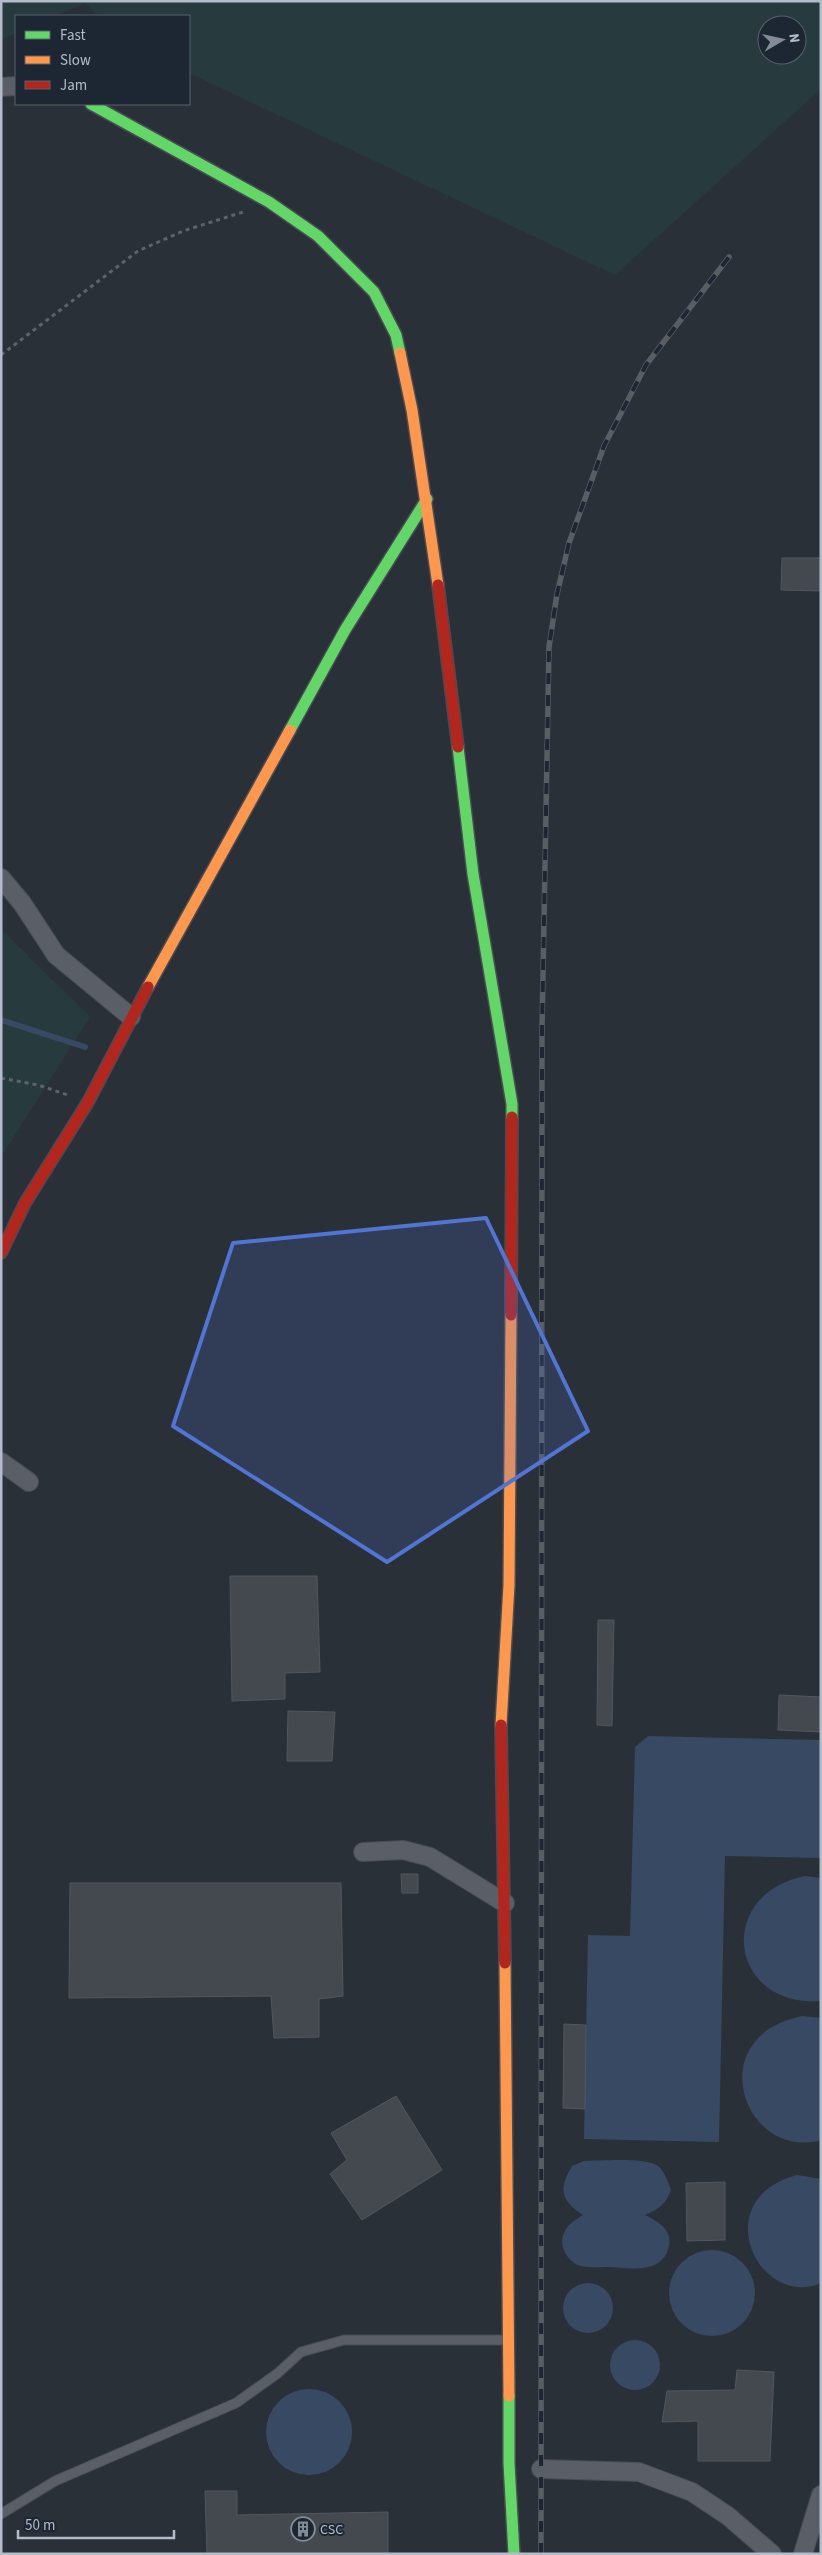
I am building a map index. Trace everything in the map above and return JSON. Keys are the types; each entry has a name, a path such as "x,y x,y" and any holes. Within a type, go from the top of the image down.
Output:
{"street":[{"path":"1,87 15,86"},
{"path":"93,105 269,202 318,236 374,292 396,335 412,410 426,499 473,874 512,1104 509,1585 500,1726 506,1904 509,2463 514,2554"},
{"path":"1,1253 25,1203 88,1102 132,1017 345,630 426,499"},
{"path":"1,878 22,903 56,955 132,1017"},
{"path":"1,1462 29,1482"},
{"path":"363,1852 404,1850 430,1857 506,1904"},
{"path":"541,2468 639,2472 692,2492 728,2516 772,2554"},
{"path":"803,2554 821,2495"}],"lane":[{"path":"1,2514 55,2481 236,2403 278,2373 301,2352 344,2340 508,2340"}],"path":[{"path":"1,354 138,251 183,231 233,216 269,202"},
{"path":"1,1078 38,1085 88,1102"}],"highlighted area":[{"path":"486,1218 588,1431 387,1562 173,1426 233,1243"}],"green space":[{"path":"1,1 821,1 821,89 615,275 190,73 190,15 98,15 85,3 57,15 15,15 15,33 1,40"},
{"path":"1,929 90,1017 1,1157"}],"water":[{"path":"648,1736 821,1740 821,1858 725,1856 719,2142 584,2139 588,1935 630,1936 635,1747"},
{"path":"805,1876 821,1878 821,2001 790,1998 767,1987 752,1970 744,1948 746,1926 756,1905 776,1887"},
{"path":"802,2016 821,2018 821,2140 794,2142 771,2133 754,2116 744,2094 743,2070 751,2047 770,2028"},
{"path":"584,2161 644,2161 658,2166 663,2171 671,2190 661,2206 645,2215 663,2226 668,2234 669,2245 666,2255 660,2261 645,2268 591,2267 581,2266 568,2258 563,2248 562,2238 569,2225 583,2215 570,2205 566,2199 564,2194 565,2181 572,2166"},
{"path":"797,2175 821,2179 821,2283 798,2287 778,2281 762,2267 751,2248 748,2227 754,2206 769,2188"},
{"path":"712,2250 729,2253 748,2269 752,2276 755,2293 752,2310 736,2329 729,2333 712,2336 695,2333 676,2317 672,2310 669,2293 672,2276 688,2257 695,2253"},
{"path":"583,2283 593,2283 606,2290 613,2303 613,2313 606,2326 593,2333 583,2333 574,2329 567,2322 563,2313 563,2303 567,2294 574,2287"},
{"path":"630,2340 640,2340 653,2347 660,2360 660,2370 653,2383 640,2390 630,2390 621,2386 614,2379 610,2370 610,2360 614,2351 621,2344"},
{"path":"309,2389 325,2392 333,2396 345,2408 349,2416 352,2432 349,2448 345,2456 333,2468 325,2472 309,2475 293,2472 285,2468 273,2456 269,2448 266,2432 269,2416 273,2408 285,2396 293,2392"}],"building":[{"path":"782,558 821,558 821,591 781,590"},
{"path":"230,1576 317,1576 320,1672 285,1673 285,1699 232,1701"},
{"path":"598,1620 614,1620 612,1726 597,1725"},
{"path":"779,1695 821,1697 821,1732 778,1730"},
{"path":"288,1711 335,1712 332,1761 287,1761"},
{"path":"401,1874 418,1874 418,1893 402,1893"},
{"path":"70,1883 341,1883 343,1996 319,1999 319,2037 274,2038 271,1996 69,1998"},
{"path":"564,2024 586,2025 585,2109 563,2108"},
{"path":"396,2096 442,2170 362,2220 330,2174 347,2160 331,2133"},
{"path":"725,2182 725,2240 687,2241 686,2183"},
{"path":"737,2370 774,2372 770,2461 698,2461 698,2421 662,2422 667,2391 735,2390"},
{"name":"CSC","path":"205,2491 237,2491 237,2515 388,2512 388,2554 207,2554"}],"waterway":[{"path":"1,1020 85,1047"}],"railway":[{"path":"541,2554 542,1030 549,647 557,594 569,543 604,446 646,365 729,257"}],"traffic: fast":[{"path":"93,105 269,202 318,236 374,292 396,335 400,353"},
{"path":"290,730 345,630 427,499"},
{"path":"458,747 473,874 512,1104 512,1117"},
{"path":"509,2396 509,2463 514,2554"}],"traffic: slow":[{"path":"400,353 412,410 438,585"},
{"path":"148,987 290,730"},
{"path":"501,1725 509,1585 511,1315"},
{"path":"505,1963 509,2396"}],"traffic: jam":[{"path":"438,585 458,747"},
{"path":"1,1253 25,1203 88,1102 148,987"},
{"path":"511,1315 512,1117"},
{"path":"501,1725 505,1963"}],"place":[{"name":"CSC","path":"303,2529"}]}
